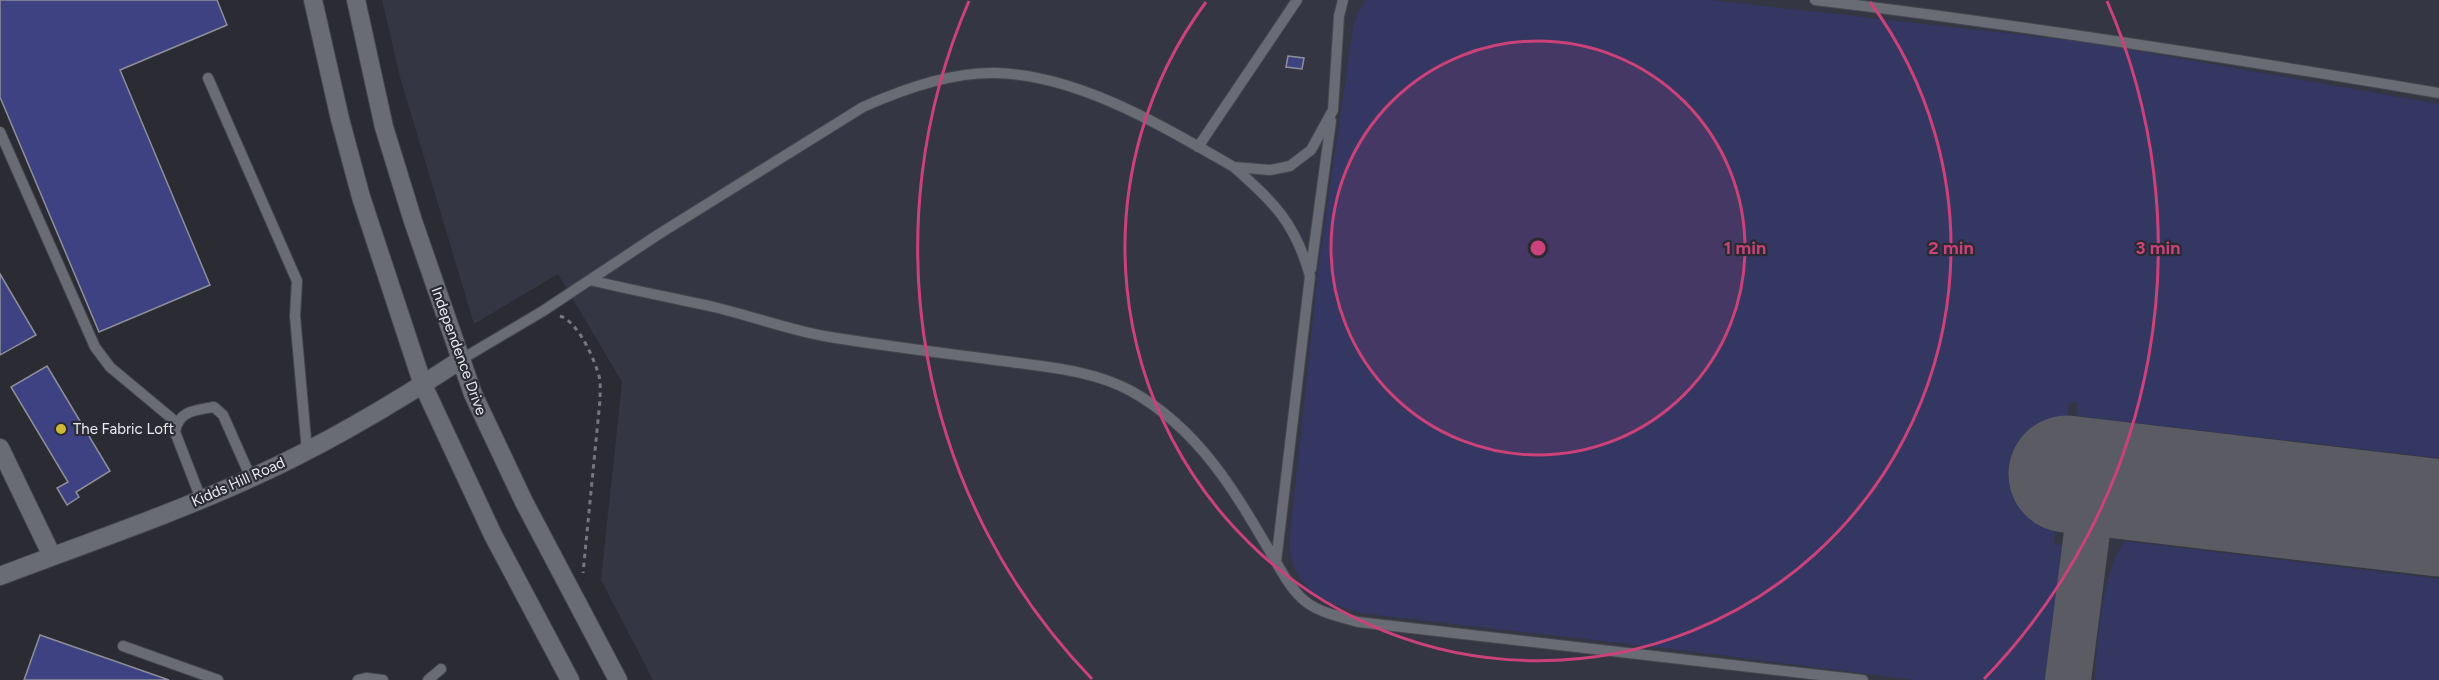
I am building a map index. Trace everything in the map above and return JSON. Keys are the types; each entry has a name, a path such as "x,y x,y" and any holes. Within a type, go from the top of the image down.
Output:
{"street":[{"path":"313,0 340,119 362,197 423,385 493,535 570,680"},
{"name":"Independence Drive","path":"356,0 384,127 413,221 473,394 502,460 618,680"},
{"name":"Kidds Hill Road","path":"0,576 201,500 251,478 307,451 423,385 462,359"},
{"path":"0,448 52,556"}],"lane":[{"path":"1198,147 1297,0"},
{"path":"1276,562 1332,110 1339,16 1343,0"},
{"path":"1815,0 2165,47 2439,93"},
{"path":"462,359 543,311 863,107 899,91 950,78 994,73 1040,78 1084,91 1234,167 1258,188 1291,226 1302,246 1310,276"},
{"path":"208,78 297,280 295,316 307,451"},
{"path":"1234,167 1270,170 1290,166 1311,150 1332,110"},
{"path":"0,132 94,347 111,367 176,422"},
{"path":"590,280 714,307 821,335 1049,368 1094,377 1130,391 1192,436 1235,494 1297,595 1317,610 1358,621 1863,680"},
{"path":"201,500 175,432 176,422 184,414 214,406 223,415 251,478"},
{"path":"123,646 218,680"},
{"path":"428,680 441,669"},
{"path":"358,680 366,678 383,680"}],"path":[{"path":"543,311 566,318 585,342 599,376 600,400 582,579"}],"shaded area":[{"path":"382,0 2439,0 2439,680 653,680 601,580 622,382 558,274 474,324 400,77"},
{"path":"1366,0 1710,0 2086,42 2439,104 2439,458 2077,416 2077,403 2069,403 2066,434 2072,436 2063,511 2057,512 2054,544 2064,545 2048,680 1915,680 1665,648 1366,614 1337,605 1313,592 1303,583 1291,559 1289,543 1319,263 1353,26"},
{"path":"2125,541 2439,579 2439,680 2095,680 2099,628 2106,588 2117,553"}],"building":[{"path":"0,0 217,0 227,25 120,70 210,285 99,332 0,97"},
{"path":"1288,56 1304,58 1302,69 1286,67"},
{"path":"0,274 36,335 0,355"},
{"name":"The Fabric Loft","path":"47,366 110,471 76,492 79,497 67,505 57,488 68,482 11,387"},
{"path":"40,635 169,680 24,680"}],"taxiway":[{"path":"2068,680 2094,478"}],"runway":[{"path":"2067,474 2439,518"}],"place":[{"name":"The Fabric Loft","path":"61,429"}]}
